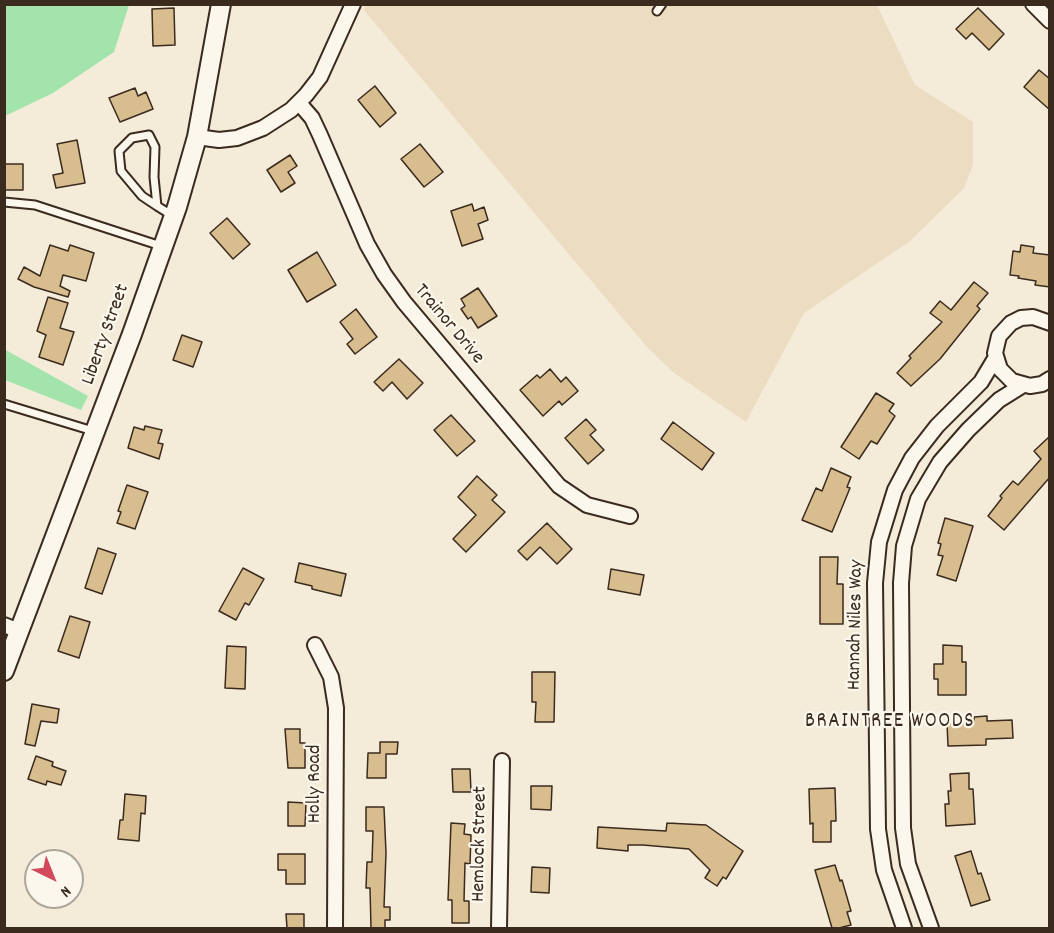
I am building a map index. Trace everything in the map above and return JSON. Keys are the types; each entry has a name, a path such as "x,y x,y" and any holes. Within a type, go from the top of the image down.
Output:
{"main road":[{"name":"Liberty Street","path":"6,660 12,628 95,432 163,247 197,137 221,4"}],"street":[{"path":"197,137 219,140 251,133 274,123 299,103 320,77 352,4"},
{"path":"1033,4 1050,21"},
{"name":"Trainor Drive","path":"299,103 312,118 367,244 388,281 404,302 559,486 587,505 630,516"},
{"name":"Hannah Niles Way","path":"904,928 880,857 878,829 876,563 879,542 890,502 900,478 919,447 981,382 996,357 999,336 1011,323 1021,318 1033,317 1050,323"},
{"path":"996,357 1000,369 1007,377 1023,385 1037,385 1050,380"},
{"path":"931,928 916,888 906,852 903,828 902,559 918,499 933,472 956,444 999,400 1023,385"},
{"name":"Holly Road","path":"315,645 331,677 336,708 335,928"},
{"path":"876,706 902,706"},
{"name":"Hemlock Street","path":"499,928 502,761"}],"lane":[{"path":"157,206 154,177 155,147 148,135 132,138 119,151 121,171 142,196 157,206 173,216"},
{"path":"4,202 35,205 163,247"},
{"path":"4,404 95,432"}],"shaded area":[{"path":"366,4 877,5 915,85 973,122 973,165 964,188 910,241 804,313 746,422 674,373 646,346 364,10"}],"green space":[{"path":"5,4 129,5 114,52 53,93 5,116"},
{"path":"4,349 88,396 81,410 5,380"}],"building":[{"path":"174,8 175,45 153,46 152,9"},
{"path":"978,8 1004,34 989,50 972,33 966,39 956,29"},
{"path":"1039,70 1050,79 1050,110 1024,87"},
{"path":"375,86 396,113 380,127 358,100"},
{"path":"135,88 138,96 146,92 153,109 120,122 109,98"},
{"path":"77,140 85,183 56,188 53,175 63,173 57,144"},
{"path":"420,144 443,172 424,187 401,159"},
{"path":"290,155 297,166 288,172 295,183 281,192 267,170"},
{"path":"4,164 23,164 23,190 4,190"},
{"path":"472,204 474,211 484,207 488,220 478,224 483,239 462,246 451,211"},
{"path":"227,218 250,244 233,259 210,233"},
{"path":"50,245 68,251 70,245 94,253 86,281 63,275 60,286 70,291 68,297 34,287 18,279 24,267 40,276"},
{"path":"1021,245 1034,247 1033,253 1050,255 1050,287 1035,285 1036,281 1010,275 1013,251 1020,252"},
{"path":"317,252 336,285 307,302 288,270"},
{"path":"974,282 988,293 977,306 980,309 940,359 911,386 897,373 911,358 909,356 942,322 930,313 940,301 951,310"},
{"path":"478,288 497,316 478,328 471,317 468,319 461,309 465,306 461,299"},
{"path":"48,297 68,303 60,328 74,332 63,365 39,357 46,335 37,331"},
{"path":"356,309 377,337 355,354 347,344 353,339 340,322"},
{"path":"182,335 202,342 193,367 173,360"},
{"path":"399,359 423,383 407,399 392,382 383,391 374,382"},
{"path":"550,369 561,382 566,377 578,391 562,405 559,401 543,416 520,390 537,375 540,378"},
{"path":"876,393 894,404 889,411 895,416 877,444 871,441 859,459 841,447"},
{"path":"451,415 475,441 457,456 434,430"},
{"path":"586,419 596,430 590,435 604,450 588,464 565,438"},
{"path":"673,422 714,453 702,470 661,439"},
{"path":"145,426 162,430 158,443 163,444 159,459 128,448 134,427 144,430"},
{"path":"1050,436 1050,477 1004,530 988,516 1002,498 1000,496 1013,481 1018,485 1041,459 1034,451"},
{"path":"831,468 851,477 847,487 850,488 832,532 802,520 816,488 822,491"},
{"path":"477,476 497,495 492,500 505,512 466,552 453,539 476,515 458,497"},
{"path":"127,485 148,492 135,529 117,523 121,512 118,511"},
{"path":"945,518 973,526 956,581 937,575 943,556 938,555 941,544 938,543"},
{"path":"547,523 572,549 557,564 540,547 527,560 518,551"},
{"path":"98,548 116,554 102,594 85,588"},
{"path":"820,557 838,557 837,584 843,584 843,624 820,624"},
{"path":"299,563 346,574 341,596 295,582"},
{"path":"243,568 264,579 249,605 245,603 236,620 219,611"},
{"path":"611,569 644,575 640,595 608,589"},
{"path":"70,616 90,622 79,658 58,651"},
{"path":"943,645 962,646 962,662 966,662 966,695 938,695 938,679 934,679 934,664 943,664"},
{"path":"227,646 246,647 245,689 225,688"},
{"path":"532,672 555,672 554,722 535,722 536,702 532,702"},
{"path":"32,704 59,709 57,723 41,721 35,746 25,744"},
{"path":"987,716 987,721 1012,720 1013,738 986,739 986,745 948,746 947,723 974,722 974,717"},
{"path":"285,729 300,729 300,743 305,743 305,768 288,768"},
{"path":"380,742 398,742 397,754 386,754 386,778 367,778 368,753 380,753"},
{"path":"36,756 53,762 52,766 66,771 61,785 47,781 46,785 28,779"},
{"path":"452,769 470,769 471,792 453,792"},
{"path":"969,773 969,789 973,789 975,824 946,826 945,804 949,804 950,774"},
{"path":"531,786 552,786 551,810 531,809"},
{"path":"835,788 836,821 831,821 831,842 813,842 809,789"},
{"path":"125,794 146,796 145,814 141,813 139,841 118,839 120,820 123,820"},
{"path":"288,802 306,803 305,826 288,826"},
{"path":"366,807 384,807 386,853 384,907 390,907 390,920 385,920 385,928 371,928 370,888 366,888 367,862 372,862 373,831 366,831"},
{"path":"451,823 465,824 464,834 471,835 470,864 465,863 464,901 469,901 469,923 452,923 452,900 448,900"},
{"path":"667,823 706,825 743,851 726,879 723,877 717,886 705,878 710,870 689,849 643,845 628,845 628,851 597,848 598,827 666,831"},
{"path":"971,851 990,900 971,906 955,856"},
{"path":"278,854 305,854 305,884 286,884 286,870 278,870"},
{"path":"835,865 851,911 847,912 851,925 839,928 832,928 815,870"},
{"path":"532,867 550,868 549,893 531,892"},
{"path":"286,914 304,914 304,928 287,928"}],"district":[{"name":"BRAINTREE WOODS","path":"890,723"}]}
